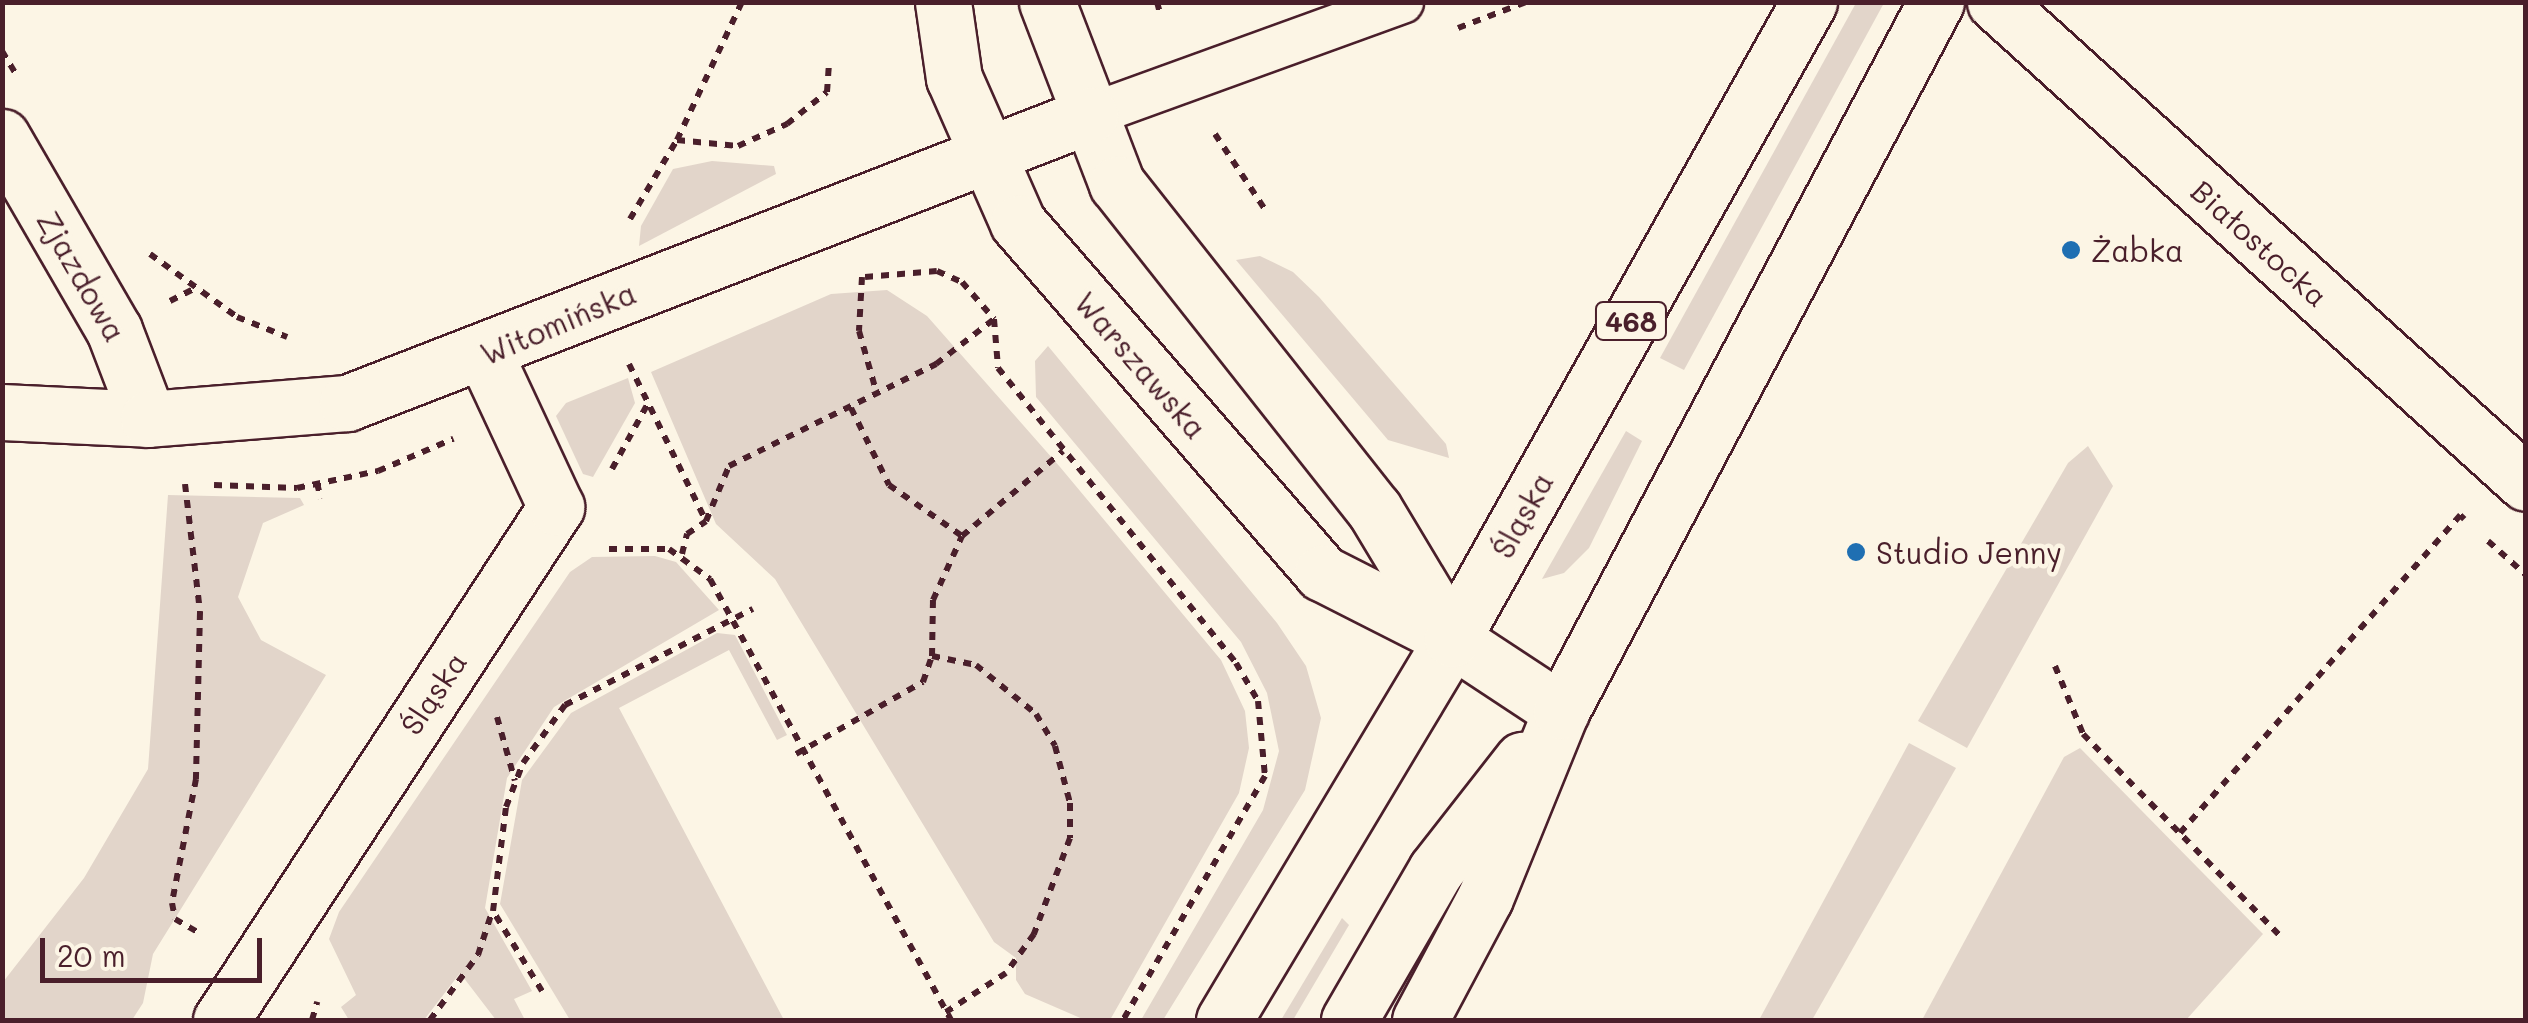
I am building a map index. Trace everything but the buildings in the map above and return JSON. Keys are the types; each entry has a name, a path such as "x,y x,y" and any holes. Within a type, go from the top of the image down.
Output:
{"street":[{"name":"Warszawska","path":"944,2 954,78 1018,224 1322,574 1452,639 1561,711"},
{"name":"Warszawska","path":"1047,2 1117,184 1374,509 1452,639"},
{"name":"Śląska","path":"1224,1020 1452,639 1809,2"},
{"path":"1420,1020 1485,898 1561,711 1936,2"},
{"name":"Białostocka","path":"1995,2 2526,483"},
{"name":"Witomińska","path":"2,412 148,419 348,403 485,355 766,237 1090,115"},
{"name":"Zjazdowa","path":"2,138 114,330 148,419"},
{"name":"Śląska","path":"221,1020 253,965 556,507 485,355"},
{"path":"1350,1020 1436,870 1561,711"}],"lane":[{"path":"1090,115 1402,2"}],"path":[{"path":"621,233 677,140 742,2"},
{"path":"1157,2 1160,13"},
{"path":"2,51 22,84"},
{"path":"677,140 738,146 787,124 827,92 830,62"},
{"path":"1207,123 1264,208"},
{"path":"141,247 237,317 292,338"},
{"path":"847,278 937,271 962,282 994,319 998,368 1236,663 1258,701 1265,776 1241,824 1123,1020"},
{"path":"862,277 859,331 877,394"},
{"path":"681,555 688,534 706,521 729,466 936,364 994,319"},
{"path":"643,350 626,357 706,521"},
{"path":"851,408 889,485 962,536"},
{"path":"796,754 923,682 932,656 933,600 962,536 1063,451"},
{"path":"184,484 199,646 196,779 175,919 253,965"},
{"path":"316,484 322,499"},
{"path":"2180,833 2460,515 2526,575"},
{"path":"602,551 681,555 710,579 735,618 951,1020"},
{"path":"430,1020 478,954 493,911 506,807 545,726 565,705 753,608"},
{"path":"932,656 976,665 1036,714 1055,746 1070,803 1070,838 1034,934 1006,973 946,1012"},
{"path":"2056,666 2083,734 2284,940"},
{"path":"493,911 542,991"},
{"path":"886,921 895,916"},
{"path":"312,1020 323,992"}],"shaded area":[{"path":"1856,3 1884,3 1684,370 1660,358"},
{"path":"712,161 774,166 776,174 639,246 641,226 673,169"},
{"path":"1260,256 1293,272 1319,297 1446,444 1449,458 1388,440 1236,260"},
{"path":"887,290 927,316 1060,467 1221,660 1245,711 1249,748 1239,793 1110,1020 1085,1020 1025,994 1016,980 1016,958 994,942 775,579 716,524 651,372 831,294"},
{"path":"1048,346 1277,623 1306,666 1321,718 1305,790 1163,1020 1141,1020 1263,810 1279,751 1267,693 1241,642 1036,397 1035,361"},
{"path":"628,378 635,403 593,477 583,474 556,416 566,403"},
{"path":"1626,431 1642,441 1589,548 1564,573 1542,579"},
{"path":"2088,446 2113,486 1967,748 1918,721 2068,463"},
{"path":"168,495 300,498 304,505 263,523 238,597 261,640 326,675 153,954 143,1003 132,1020 3,1020 3,982 84,878 148,769"},
{"path":"655,556 676,562 719,610 554,707 507,778 485,908 532,991 514,999 525,1020 496,1020 460,973 424,1020 349,1020 341,1007 356,995 329,939 339,912 570,572 592,557"},
{"path":"717,633 735,635 787,735 777,740 729,650 619,708 784,1020 570,1020 500,904 522,780 571,713"},
{"path":"1909,743 1956,768 1812,1020 1759,1020"},
{"path":"2080,748 2263,934 2186,1020 1922,1020 2064,757"},
{"path":"1342,918 1349,925 1293,1020 1281,1020"}],"place":[{"name":"Żabka","path":"2071,250"},
{"name":"Studio Jenny","path":"1856,552"}]}
